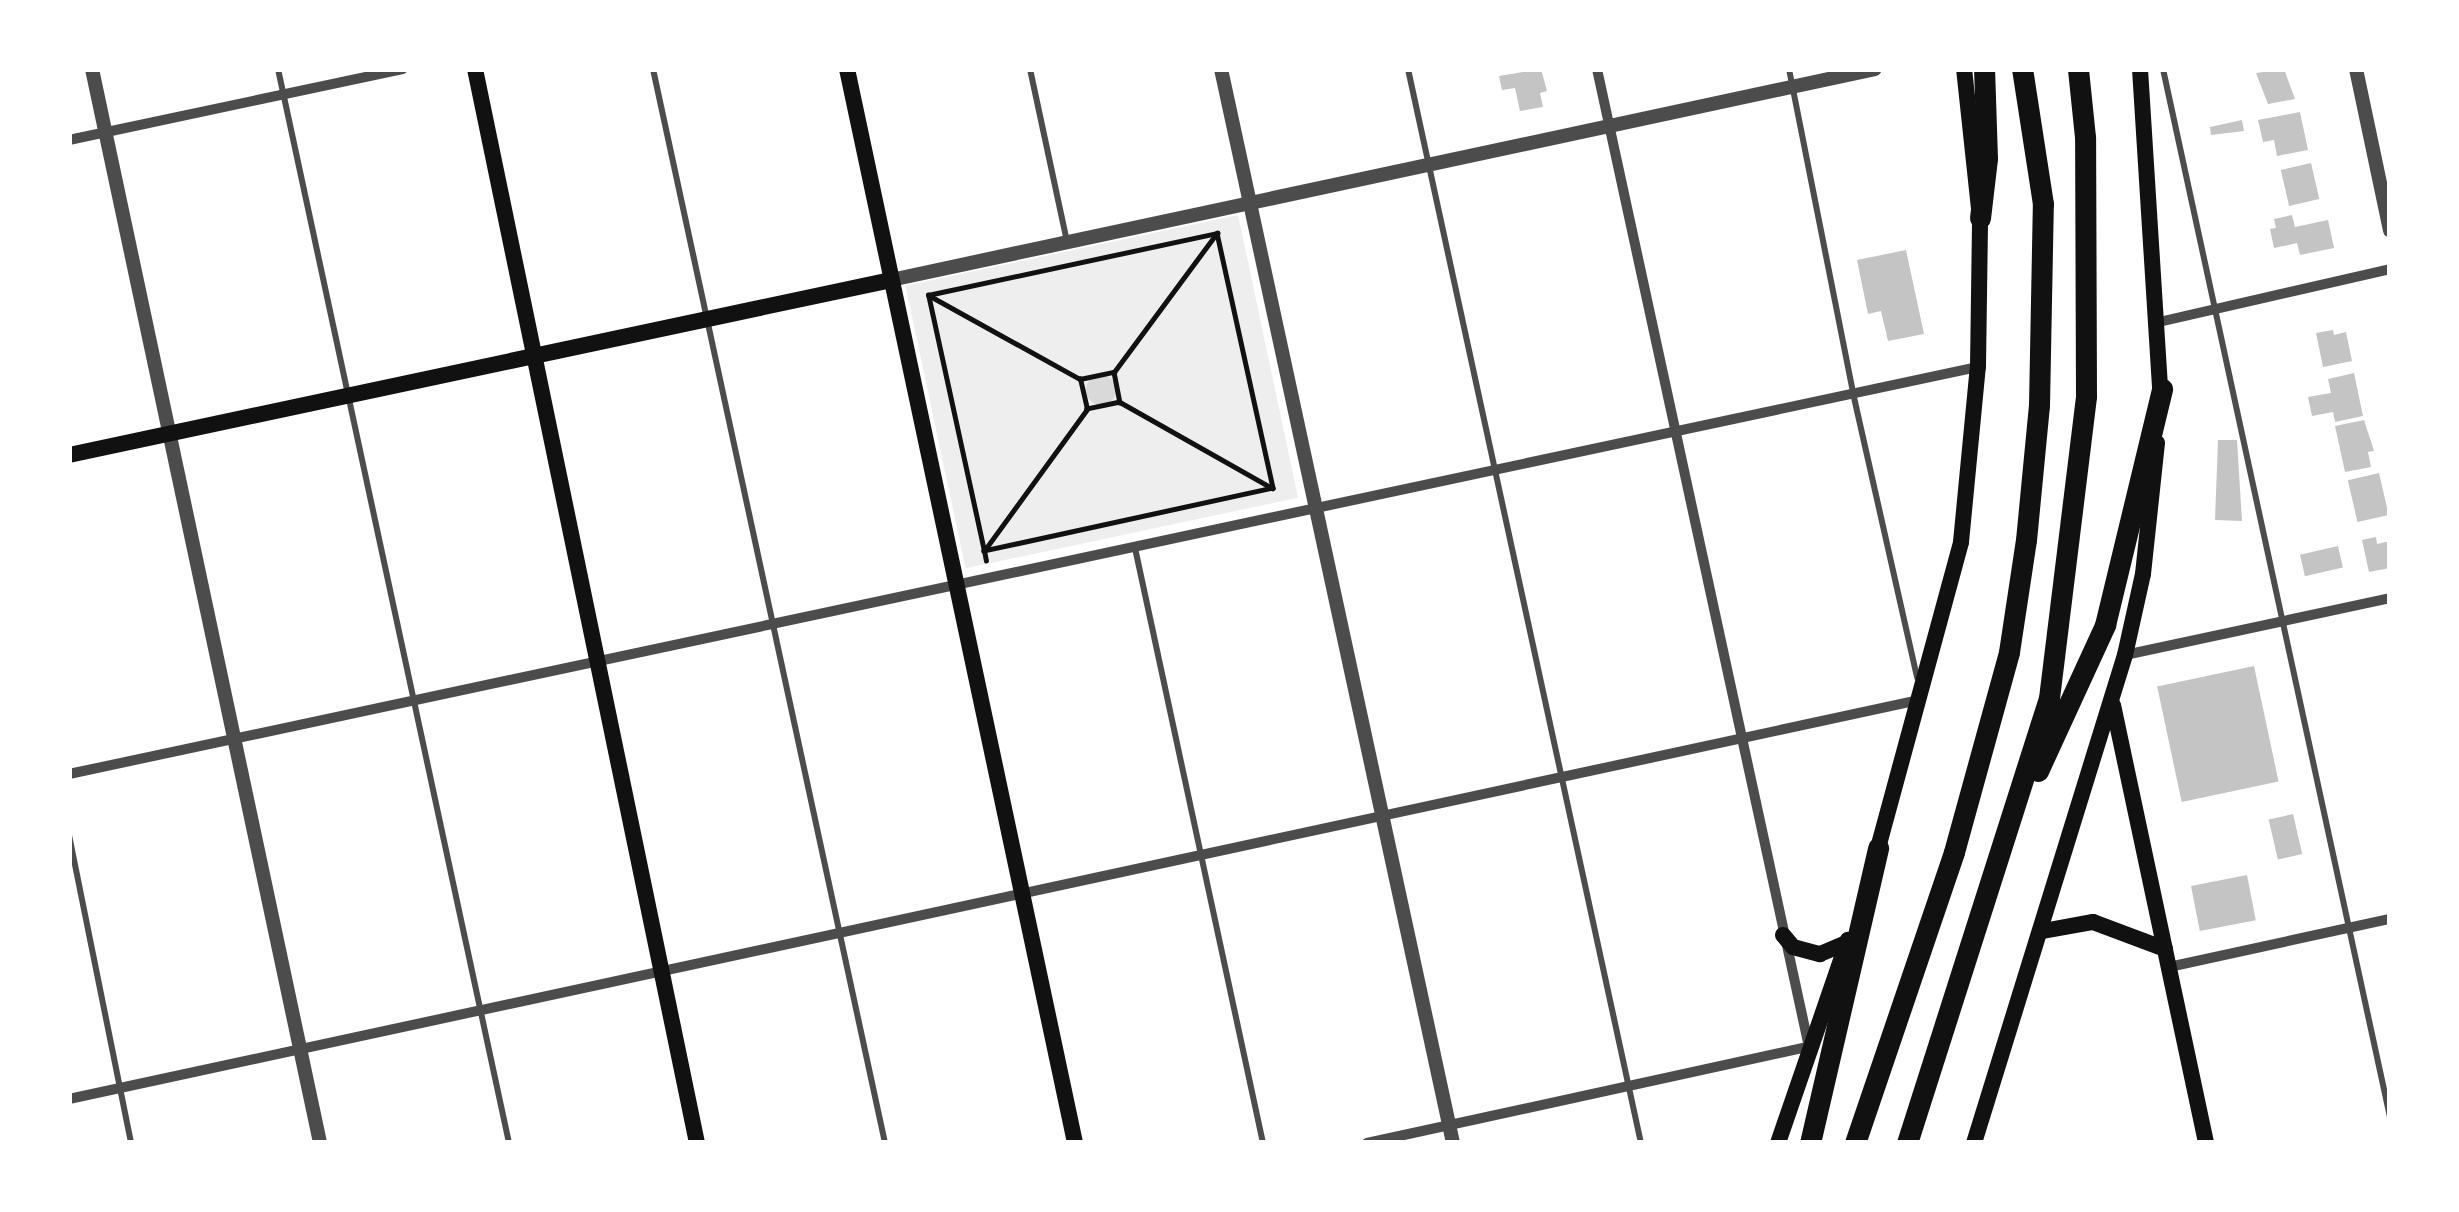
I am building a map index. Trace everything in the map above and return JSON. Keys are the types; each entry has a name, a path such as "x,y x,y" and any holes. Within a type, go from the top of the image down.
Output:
{"highway":[{"path":"1980,218 1987,158 1984,69"},
{"path":"1856,1143 1954,852 2009,652 2039,405 2043,204 2022,69"},
{"path":"1907,1143 2049,698 2086,396 2085,136 2078,69"},
{"path":"1998,859 2105,625 2162,389"},
{"path":"1810,1143 1878,848"}],"main road":[{"path":"475,69 697,1143"},
{"path":"847,69 1075,1143"},
{"path":"1778,1143 1878,848 1961,542 1978,367 1980,218 1964,69"},
{"path":"1974,1143 2125,655 2143,574 2162,389 2140,69"},
{"path":"69,455 891,280"},
{"path":"2111,698 2206,1143"},
{"path":"2043,931 2093,922 2167,958"},
{"path":"1784,935 1793,947 1820,954 1848,942"}],"street":[{"path":"92,69 320,1143"},
{"path":"69,140 403,69"},
{"path":"1221,69 1453,1143"},
{"path":"1367,1143 1809,1047 1597,69"},
{"path":"891,280 1875,69"},
{"path":"2356,69 2390,230"},
{"path":"2159,322 2390,269"},
{"path":"69,774 1978,367"},
{"path":"2125,655 2390,598"},
{"path":"69,1099 1922,699"},
{"path":"2167,958 2390,919"}],"lane":[{"path":"278,69 508,1143"},
{"path":"653,69 886,1143"},
{"path":"1030,69 1067,242"},
{"path":"1408,69 1641,1143"},
{"path":"1790,69 1853,393 1922,699"},
{"path":"2163,69 2390,1117"},
{"path":"1134,546 1263,1143"},
{"path":"69,835 131,1143"}],"path":[{"path":"928,295 1217,233"},
{"path":"928,295 1081,379 1114,372 1217,233"},
{"path":"1217,233 1273,488"},
{"path":"928,295 986,561"},
{"path":"1114,372 1120,402"},
{"path":"1081,379 1087,409"},
{"path":"984,551 1087,409 1120,402 1273,488"},
{"path":"984,551 1273,488"}],"shaded area":[{"path":"1238,215 1298,498 966,568 905,286"},
{"path":"1101,375 1116,390 1101,405 1086,390"}],"building":[{"path":"1541,69 1547,91 1540,93 1543,107 1520,111 1515,88 1502,90 1499,76"},
{"path":"2284,69 2295,99 2268,104 2256,73"},
{"path":"2300,112 2308,150 2277,156 2274,140 2263,142 2258,120"},
{"path":"2242,120 2244,131 2211,135 2210,127"},
{"path":"2311,163 2319,199 2289,206 2281,170"},
{"path":"2292,215 2295,227 2328,220 2334,248 2300,255 2297,243 2274,248 2270,229 2276,228 2274,219"},
{"path":"1906,250 1924,334 1888,341 1881,311 1868,314 1857,260"},
{"path":"2333,330 2334,335 2346,332 2352,361 2323,367 2316,333"},
{"path":"2354,373 2363,416 2335,422 2333,412 2312,416 2308,397 2331,393 2328,379"},
{"path":"2364,420 2374,451 2368,452 2371,467 2345,472 2335,426"},
{"path":"2218,440 2237,440 2242,521 2215,520"},
{"path":"2379,473 2389,515 2357,522 2348,480"},
{"path":"2376,537 2377,544 2390,541 2390,568 2369,572 2362,540"},
{"path":"2338,546 2343,567 2305,576 2300,555"},
{"path":"2254,666 2279,781 2182,802 2157,687"},
{"path":"2293,814 2302,854 2278,860 2269,820"},
{"path":"2247,875 2256,920 2200,931 2191,886"}]}
